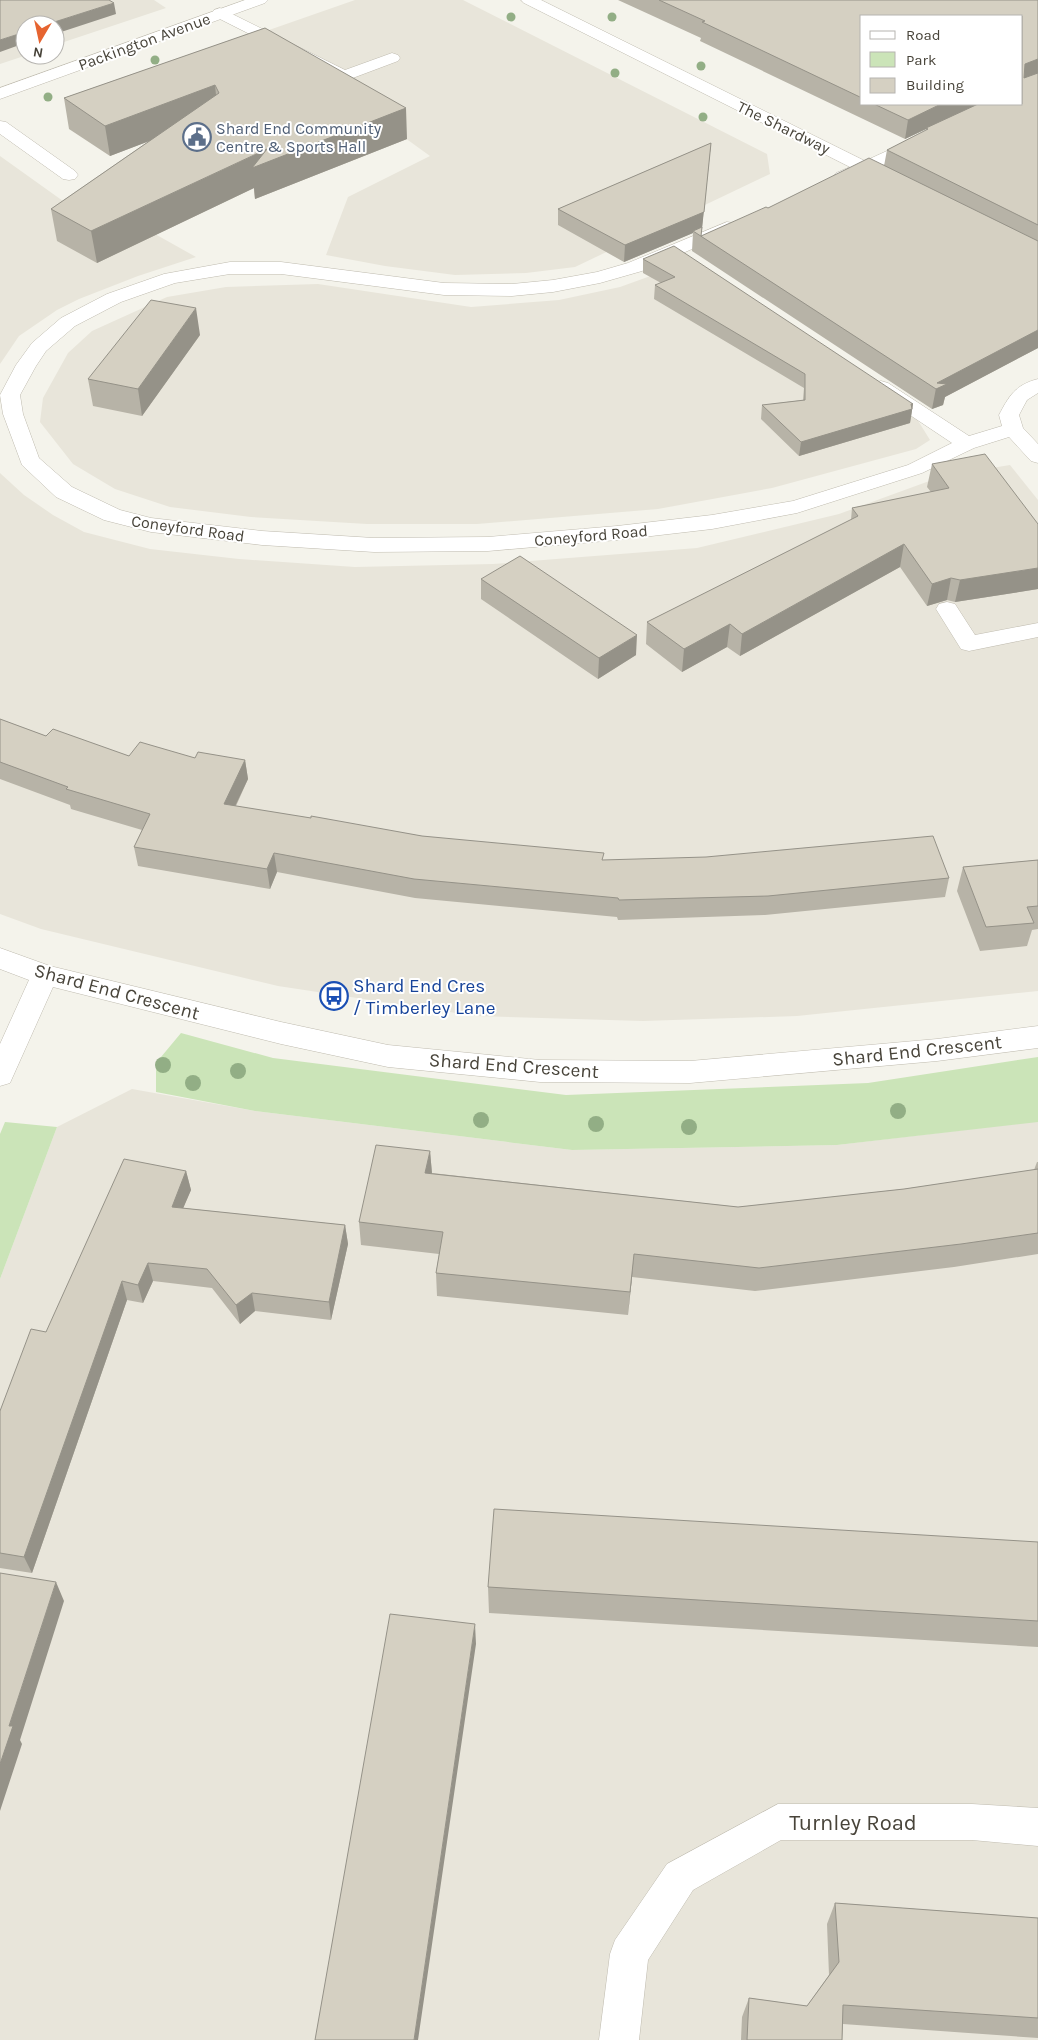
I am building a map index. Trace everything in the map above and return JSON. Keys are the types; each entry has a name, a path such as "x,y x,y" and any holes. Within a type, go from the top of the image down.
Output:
{"street":[{"name":"Packington Avenue","path":"0,94 260,0"},
{"name":"The Shardway","path":"529,0 891,181"},
{"path":"220,14 344,76 392,58"},
{"path":"0,126 69,175"},
{"path":"828,183 938,134"},
{"name":"Coneyford Road","path":"746,219 682,256 600,277 553,286 512,290 444,289 281,268 230,268 171,278 114,298 68,322 40,347 26,364 10,395 13,414 29,461 64,492 112,515 151,525 262,538 374,545 488,544 617,533 712,522 797,507 915,470 967,444 1013,428"},
{"path":"869,379 967,444"},
{"path":"1038,385 1019,396 1009,415 1013,428 1038,457"},
{"path":"947,609 981,664"},
{"path":"969,644 1038,630"},
{"name":"Shard End Crescent","path":"0,958 45,975 281,1033 388,1056 540,1071 690,1072 937,1050 1038,1037"},
{"path":"0,1075 45,975"},
{"name":"Turnley Road","path":"618,2040 629,1954 680,1877 778,1822 972,1822 1038,1827"}],"shaded area":[{"path":"0,0 154,0 166,8 65,42 65,15 15,15 15,59 0,64"},
{"path":"355,0 463,0 767,154 770,174 575,267 526,273 455,275 385,266 326,255 348,197 430,156 347,96 249,37"},
{"path":"0,156 63,201 89,197 196,257 138,276 79,299 57,310 19,336 0,364"},
{"path":"681,265 917,419 930,440 916,449 772,488 658,509 477,524 367,524 251,517 170,507 115,489 73,464 40,422 43,398 68,353 92,331 167,297 226,287 318,284 471,307 559,300 620,287"},
{"path":"1010,465 1038,500 1038,991 797,1016 643,1021 476,1016 278,986 41,929 0,914 0,473 24,495 53,515 84,532 150,549 239,559 355,567 493,564 697,548 839,514 943,476"},
{"path":"132,1089 255,1111 572,1150 837,1145 1038,1121 1038,2040 0,2040 0,1279 57,1127"}],"green space":[{"path":"181,1033 273,1058 566,1095 868,1083 1038,1057 1038,1122 837,1145 572,1150 255,1111 156,1092 156,1063"},
{"path":"5,1122 57,1127 0,1279 0,1134"}],"building":[{"path":"0,0 109,0 114,3 65,19 65,15 15,15 15,35 0,40"},
{"path":"659,0 1038,0 1038,59 1025,64 1024,78 1038,73 1038,225 887,150 928,129 926,128 976,105 1023,105 1023,15 860,15 860,97 702,22 705,21"},
{"path":"265,28 406,108 252,168 267,149 91,231 51,209 219,93 215,85 105,126 64,98"},
{"path":"876,105 939,105 908,120"},
{"path":"711,143 704,212 625,245 558,209"},
{"path":"869,158 1038,241 1038,330 937,383 947,384 936,389 693,231 702,227 701,236 766,207 768,208"},
{"path":"674,246 913,404 911,404 912,409 801,442 762,405 805,400 805,374 655,285 675,277 643,259"},
{"path":"151,300 196,308 138,389 88,379"},
{"path":"985,454 1038,524 1038,568 960,580 951,578 932,584 904,544 742,634 730,624 684,649 647,622 858,516 852,508 949,488 932,464"},
{"path":"520,556 637,635 599,658 481,579"},
{"path":"0,719 46,736 53,729 129,756 140,742 195,758 198,752 245,760 224,804 311,818 311,816 422,836 604,853 602,860 706,857 933,836 949,878 768,896 619,900 618,898 414,879 274,853 267,869 134,847 150,814 66,789 68,787 0,762"},
{"path":"1038,860 1038,906 1027,907 1034,923 986,927 963,867"},
{"path":"376,1145 430,1151 425,1173 738,1207 904,1189 1038,1169 1038,1233 759,1268 634,1254 630,1292 436,1273 443,1232 359,1222"},
{"path":"124,1159 186,1171 172,1207 345,1225 329,1302 252,1293 236,1305 207,1269 148,1263 138,1285 122,1281 24,1557 0,1553 0,1411 31,1329 46,1332"},
{"path":"494,1509 1038,1542 1038,1621 488,1587"},
{"path":"0,1573 56,1582 9,1726 13,1726 0,1764"},
{"path":"390,1614 475,1624 414,2040 315,2040"},
{"path":"835,1903 1038,1918 1038,2018 843,2005 842,2040 747,2040 749,1998 807,2006 839,1962"}],"place":[{"name":"Shard End Community Centre & Sports Hall","path":"197,137"},
{"name":"Shard End Cres / Timberley Lane","path":"334,996"}]}
